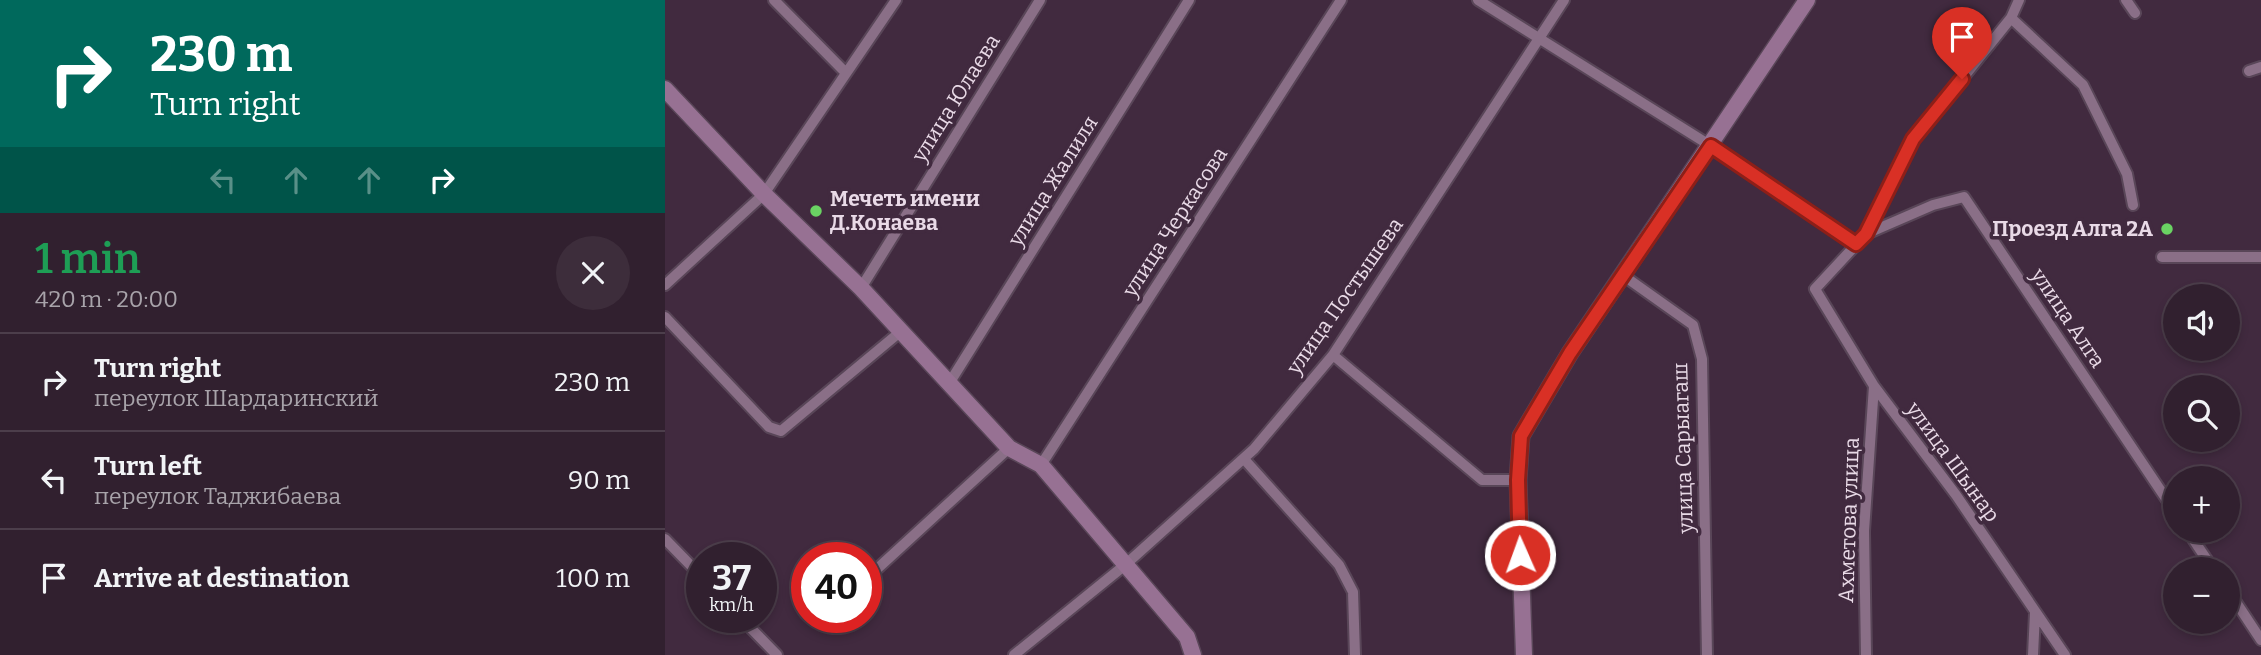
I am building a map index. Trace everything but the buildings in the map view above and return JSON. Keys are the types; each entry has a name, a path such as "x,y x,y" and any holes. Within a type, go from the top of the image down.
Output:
{"street":[{"path":"774,0 845,72"},
{"path":"665,285 764,194 896,0"},
{"name":"улица Юлаева","path":"861,288 1040,0"},
{"name":"улица Жалиля","path":"950,382 1189,0"},
{"name":"улица Черкасова","path":"1041,466 1341,0"},
{"path":"1478,0 1711,146 1856,244 1866,234 1913,139 2011,18 2019,0"},
{"name":"улица Постышева","path":"1014,655 1125,565 1244,459 1333,355 1564,0"},
{"path":"1524,655 1518,480 1521,436 1570,353 1807,0"},
{"path":"2126,0 2135,13"},
{"path":"2011,18 2083,85 2127,174 2133,205"},
{"path":"2249,71 2261,67"},
{"path":"665,89 764,194 861,288 1009,448 1041,466 1187,637 1193,655"},
{"name":"улица Алга","path":"1866,234 1933,205 1964,197 2163,494"},
{"name":"улица Шынар","path":"1856,244 1815,289 1874,386 1956,495 2065,655"},
{"path":"2162,257 2261,257"},
{"name":"улица Сарыагаш","path":"1623,276 1693,325 1702,359 1707,655"},
{"path":"665,317 769,427 781,431 900,332"},
{"path":"1333,355 1482,480 1518,480"},
{"name":"Ахметова улица","path":"1866,655 1864,531 1874,386"},
{"path":"882,564 1009,448"},
{"path":"1244,459 1339,565 1353,592 1355,655"},
{"path":"665,539 686,561"},
{"path":"2240,608 2261,640"},
{"path":"2033,655 2035,613"},
{"path":"756,633 777,655"}],"place":[{"name":"Мечеть имени Д.Конаева","path":"816,211"},
{"name":"Проезд Алга 2А","path":"2167,229"}],"route":[{"path":"1520,555 1518,480 1521,436 1570,353 1711,146 1856,244 1866,234 1913,139 1962,79"}]}
